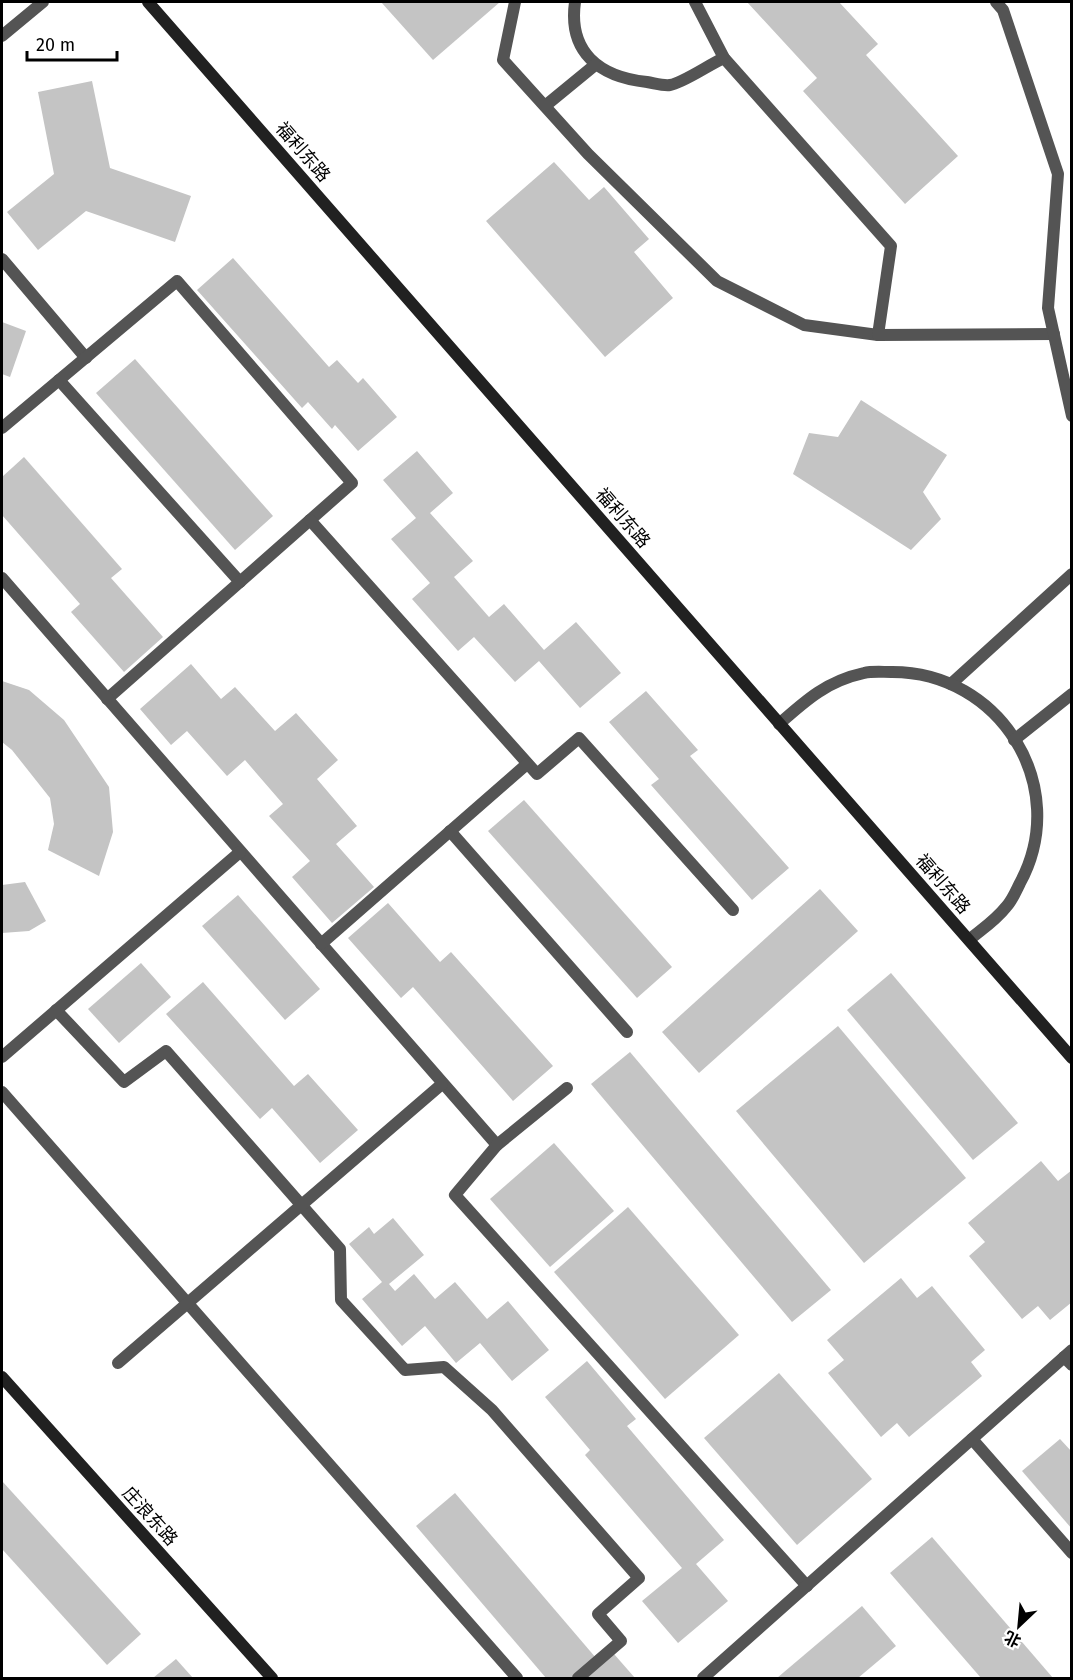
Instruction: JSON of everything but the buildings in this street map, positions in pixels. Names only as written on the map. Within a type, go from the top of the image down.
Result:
[{"type":"main road","name":"福利东路","points":[[148,2],[1071,1058]]},
{"type":"main road","name":"庄浪东路","points":[[2,1377],[272,1678]]},
{"type":"street","points":[[2,36],[43,2]]},
{"type":"street","points":[[515,2],[503,60],[588,154],[717,281],[804,325],[878,335],[1054,334]]},
{"type":"street","points":[[575,2],[572,23],[577,42],[595,65],[627,80],[671,85],[724,58]]},
{"type":"street","points":[[695,2],[724,58],[891,246],[878,335]]},
{"type":"street","points":[[996,2],[1003,10],[1058,174],[1048,308],[1071,416]]},
{"type":"street","points":[[545,106],[595,65]]},
{"type":"street","points":[[2,259],[86,357]]},
{"type":"street","points":[[2,428],[177,281],[352,483],[107,699]]},
{"type":"street","points":[[59,380],[240,582]]},
{"type":"street","points":[[310,520],[537,774],[579,738],[733,910]]},
{"type":"street","points":[[951,684],[1071,574]]},
{"type":"street","points":[[2,578],[497,1145]]},
{"type":"street","points":[[779,724],[817,690],[865,673],[915,672],[963,688],[1003,720],[1029,763],[1039,813],[1031,863],[1007,907],[969,940]]},
{"type":"street","points":[[1014,740],[1071,694]]},
{"type":"street","points":[[321,944],[527,764]]},
{"type":"street","points":[[450,831],[627,1032]]},
{"type":"street","points":[[4,1050],[56,1010],[240,852]]},
{"type":"street","points":[[56,1010],[124,1082],[166,1051],[340,1249],[341,1300],[405,1370],[444,1367],[492,1410],[639,1578],[598,1614],[621,1641],[578,1678]]},
{"type":"street","points":[[118,1363],[442,1084]]},
{"type":"street","points":[[567,1088],[497,1145],[455,1196],[807,1586]]},
{"type":"street","points":[[2,1092],[517,1678]]},
{"type":"street","points":[[704,1678],[972,1439],[1069,1357]]},
{"type":"street","points":[[972,1439],[1071,1554]]}]
